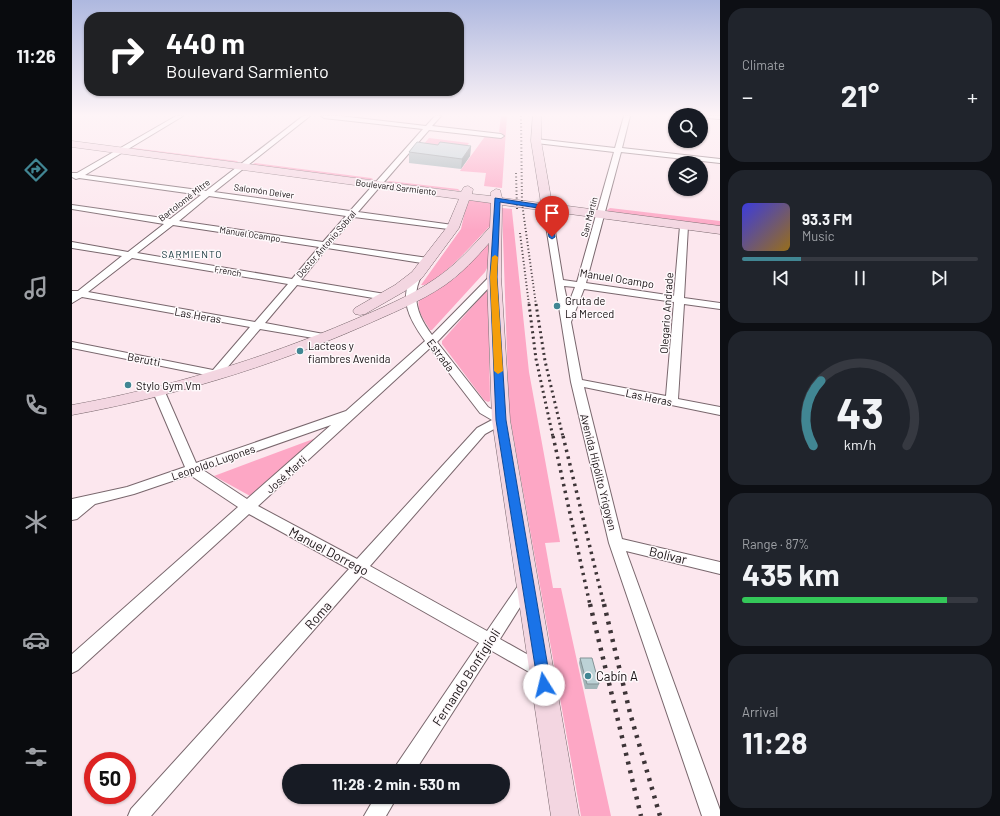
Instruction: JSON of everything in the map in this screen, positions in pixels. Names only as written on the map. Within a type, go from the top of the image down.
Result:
[{"type":"main road","name":"Boulevard Sarmiento","points":[[172,154],[602,209],[720,220]]},
{"type":"main road","name":"Avenida Hipólito Yrigoyen","points":[[538,154],[546,202]]},
{"type":"main road","points":[[320,336],[385,297],[417,275],[453,228],[466,192]]},
{"type":"main road","points":[[497,196],[494,277],[501,420],[565,816]]},
{"type":"main road","name":"Boulevard Sarmiento","points":[[602,209],[684,226],[720,230]]},
{"type":"main road","points":[[72,410],[159,392],[259,361],[410,299],[447,277],[496,228]]},
{"type":"street","points":[[74,176],[115,154]]},
{"type":"street","name":"Bartolomé Mitre","points":[[72,300],[76,293],[130,255],[259,154]]},
{"type":"street","name":"Doctor Antonio Sobral","points":[[216,374],[404,154]]},
{"type":"street","name":"San Martín","points":[[566,323],[581,285],[616,154]]},
{"type":"street","points":[[661,154],[720,161]]},
{"type":"street","name":"Salomón Deiver","points":[[74,176],[453,228]]},
{"type":"street","name":"Avenida Hipólito Yrigoyen","points":[[546,202],[577,382],[616,543],[712,816]]},
{"type":"street","name":"Manuel Ocampo","points":[[72,207],[173,221],[428,261]]},
{"type":"street","name":"Olegario Andrade","points":[[672,401],[684,226]]},
{"type":"street","name":"French","points":[[72,245],[293,283],[385,297]]},
{"type":"street","name":"Estrada","points":[[417,275],[412,284],[410,299],[415,317],[431,342],[484,410],[501,420]]},
{"type":"street","name":"José Marti","points":[[72,665],[431,342],[494,277]]},
{"type":"street","name":"Manuel Ocampo","points":[[559,282],[720,306]]},
{"type":"street","name":"Las Heras","points":[[76,293],[320,336]]},
{"type":"street","name":"Berutti","points":[[72,345],[216,374]]},
{"type":"street","name":"Las Heras","points":[[577,382],[720,411]]},
{"type":"street","points":[[159,392],[193,470]]},
{"type":"street","name":"Leopoldo Lugones","points":[[72,504],[129,491],[352,414]]},
{"type":"street","name":"Roma","points":[[138,816],[481,431],[501,420]]},
{"type":"street","name":"Manuel Dorrego","points":[[193,470],[248,507],[360,568],[542,671]]},
{"type":"street","points":[[72,515],[92,500]]},
{"type":"street","name":"Bolívar","points":[[616,543],[720,568]]},
{"type":"street","name":"Fernando Bonfiglioli","points":[[409,764],[490,642],[527,583]]},
{"type":"street","points":[[374,816],[382,804]]},
{"type":"shaded area","points":[[168,154],[182,154],[238,162],[236,163]]},
{"type":"shaded area","points":[[472,154],[504,154],[502,188],[484,186],[486,173],[460,171]]},
{"type":"shaded area","points":[[255,163],[371,178],[373,179],[251,165]]},
{"type":"shaded area","points":[[387,182],[458,189],[460,191]]},
{"type":"shaded area","points":[[470,200],[492,202],[492,222],[490,226],[446,271],[436,279],[427,284],[421,285],[461,229],[467,202]]},
{"type":"shaded area","points":[[502,208],[512,209],[529,372],[560,542],[545,543],[553,588],[561,588],[611,816],[581,816],[509,412]]},
{"type":"shaded area","points":[[610,208],[720,221],[720,229],[608,212],[607,210]]},
{"type":"shaded area","points":[[487,245],[490,245],[488,266],[485,272],[432,330],[430,330],[420,312],[418,304],[419,300],[455,278]]},
{"type":"shaded area","points":[[488,290],[490,401],[488,402],[484,400],[442,344],[442,341]]},
{"type":"shaded area","points":[[316,438],[252,497],[214,476]]},
{"type":"building","points":[[425,154],[465,154],[462,159]]},
{"type":"building","points":[[580,658],[592,658],[599,684],[587,684]]},
{"type":"railway","points":[[521,154],[522,203],[536,305]]},
{"type":"railway","points":[[516,173],[517,209]]},
{"type":"railway","points":[[520,233],[529,305]]},
{"type":"railway","points":[[529,304],[536,359],[553,437]]},
{"type":"railway","points":[[536,304],[545,361],[563,437]]},
{"type":"railway","points":[[553,436],[590,605]]},
{"type":"railway","points":[[563,436],[604,605]]},
{"type":"railway","points":[[590,604],[641,816]]},
{"type":"railway","points":[[604,604],[630,713],[660,816]]},
{"type":"slow traffic","points":[[495,257],[494,277],[498,371]]},
{"type":"place","name":"Gruta de La Merced","points":[[557,306]]},
{"type":"place","name":"Lacteos y fiambres Avenida","points":[[300,351]]},
{"type":"place","name":"Stylo Gym Vm","points":[[128,385]]},
{"type":"place","name":"Cabín A","points":[[588,676]]},
{"type":"district","name":"SARMIENTO","points":[[192,254]]},
{"type":"route","points":[[544,685],[501,420],[494,277],[498,200],[547,207],[552,237]]}]
